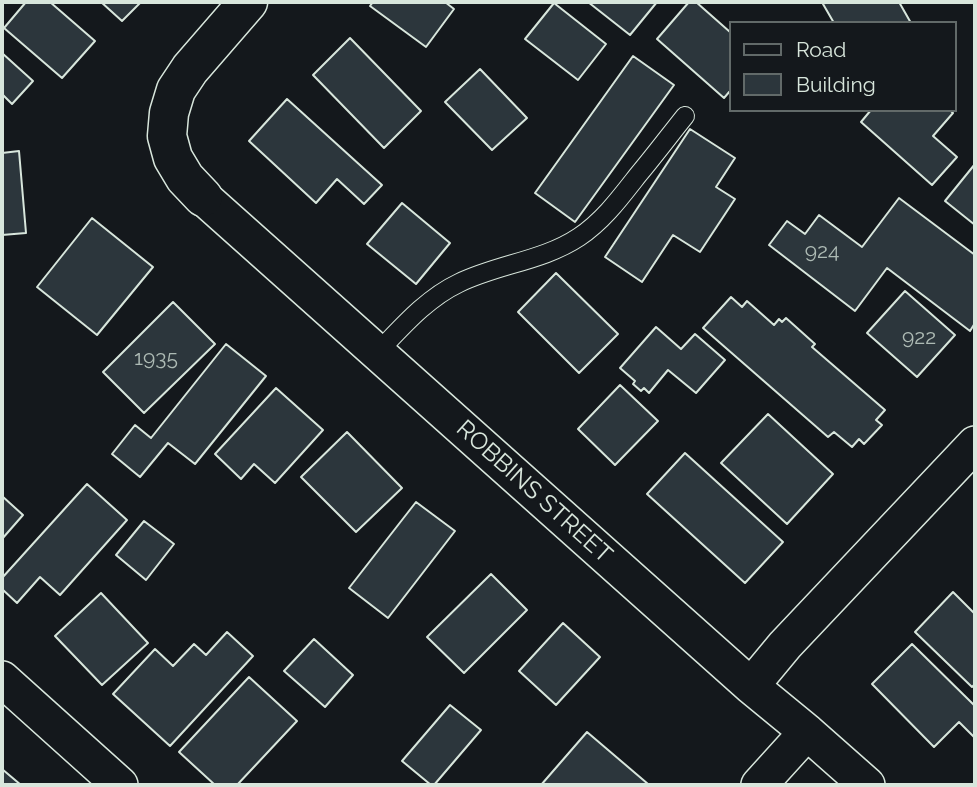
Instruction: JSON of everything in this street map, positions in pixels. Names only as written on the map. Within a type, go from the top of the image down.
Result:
[{"type":"street","points":[[202,197],[185,178],[173,158],[167,136],[169,113],[176,90],[190,69],[248,2]]},
{"type":"street","name":"ROBBINS STREET","points":[[202,197],[751,686],[867,785]]},
{"type":"street","points":[[751,686],[785,645],[975,444]]},
{"type":"street","points":[[2,679],[120,785]]},
{"type":"street","points":[[759,785],[807,732]]},
{"type":"lane","points":[[378,352],[429,302],[459,283],[558,248],[595,225],[610,211],[685,116]]},
{"type":"building","points":[[26,2],[50,2],[95,41],[62,78],[4,28]]},
{"type":"building","points":[[101,2],[141,2],[122,21]]},
{"type":"building","points":[[373,2],[445,2],[454,9],[426,47],[370,6]]},
{"type":"building","points":[[588,2],[657,2],[630,35]]},
{"type":"building","points":[[689,2],[696,2],[729,31],[729,92],[724,98],[657,39]]},
{"type":"building","points":[[899,2],[910,21],[833,21],[823,4]]},
{"type":"building","points":[[554,3],[606,44],[578,80],[525,39]]},
{"type":"building","points":[[350,38],[421,111],[384,148],[313,75]]},
{"type":"building","points":[[2,53],[33,81],[12,104],[2,94]]},
{"type":"building","points":[[633,56],[674,85],[575,222],[535,193]]},
{"type":"building","points":[[480,69],[527,118],[492,150],[445,102]]},
{"type":"building","points":[[287,99],[382,185],[364,204],[337,179],[316,203],[249,141]]},
{"type":"building","points":[[869,112],[952,112],[933,136],[957,157],[932,185],[861,122]]},
{"type":"building","points":[[690,129],[735,158],[716,187],[735,199],[700,252],[673,235],[642,282],[605,257]]},
{"type":"building","points":[[19,151],[26,233],[2,235],[2,153]]},
{"type":"building","points":[[975,164],[975,225],[945,201]]},
{"type":"building","points":[[899,198],[975,255],[975,323],[970,331],[887,268],[855,311],[769,245],[787,221],[805,234],[819,215],[862,247]]},
{"type":"building","points":[[402,203],[450,243],[416,284],[367,244]]},
{"type":"building","points":[[92,218],[153,267],[97,335],[37,287]]},
{"type":"building","points":[[556,273],[618,334],[579,373],[518,312]]},
{"type":"building","points":[[905,291],[955,335],[917,377],[867,333]]},
{"type":"building","points":[[731,297],[742,307],[747,301],[774,325],[779,319],[782,322],[786,318],[815,344],[812,347],[885,410],[876,420],[882,425],[864,444],[859,439],[852,447],[834,432],[828,437],[703,328]]},
{"type":"building","points":[[173,302],[215,344],[144,413],[103,372]]},
{"type":"building","points":[[656,327],[681,349],[695,334],[725,360],[696,393],[668,370],[649,393],[644,388],[641,391],[633,384],[635,381],[620,368]]},
{"type":"building","points":[[226,344],[266,376],[195,464],[168,443],[140,477],[112,454],[135,425],[151,438]]},
{"type":"building","points":[[620,385],[658,421],[615,465],[578,429]]},
{"type":"building","points":[[276,388],[323,430],[275,483],[254,464],[241,479],[215,454]]},
{"type":"building","points":[[768,414],[833,474],[787,524],[721,463]]},
{"type":"building","points":[[347,432],[402,488],[356,532],[301,477]]},
{"type":"building","points":[[685,453],[783,542],[745,583],[647,494]]},
{"type":"building","points":[[87,484],[127,520],[60,595],[40,577],[17,603],[2,589],[2,578]]},
{"type":"building","points":[[2,496],[23,515],[2,539]]},
{"type":"building","points":[[416,502],[455,531],[388,618],[349,588]]},
{"type":"building","points":[[144,521],[174,544],[146,580],[116,555]]},
{"type":"building","points":[[491,574],[527,610],[464,673],[427,637]]},
{"type":"building","points":[[953,592],[975,614],[975,684],[972,687],[915,632]]},
{"type":"building","points":[[101,593],[148,643],[102,685],[55,636]]},
{"type":"building","points":[[563,623],[600,657],[556,705],[519,671]]},
{"type":"building","points":[[227,632],[253,656],[170,746],[113,694],[155,649],[173,666],[194,644],[206,655]]},
{"type":"building","points":[[314,639],[353,675],[325,707],[284,671]]},
{"type":"building","points":[[912,644],[975,706],[975,738],[959,722],[934,747],[872,684]]},
{"type":"building","points":[[249,677],[297,721],[237,785],[215,785],[179,752]]},
{"type":"building","points":[[450,705],[481,730],[434,785],[431,785],[402,761]]},
{"type":"building","points":[[587,732],[648,784],[541,785]]},
{"type":"building","points":[[2,769],[21,785],[2,785]]}]
